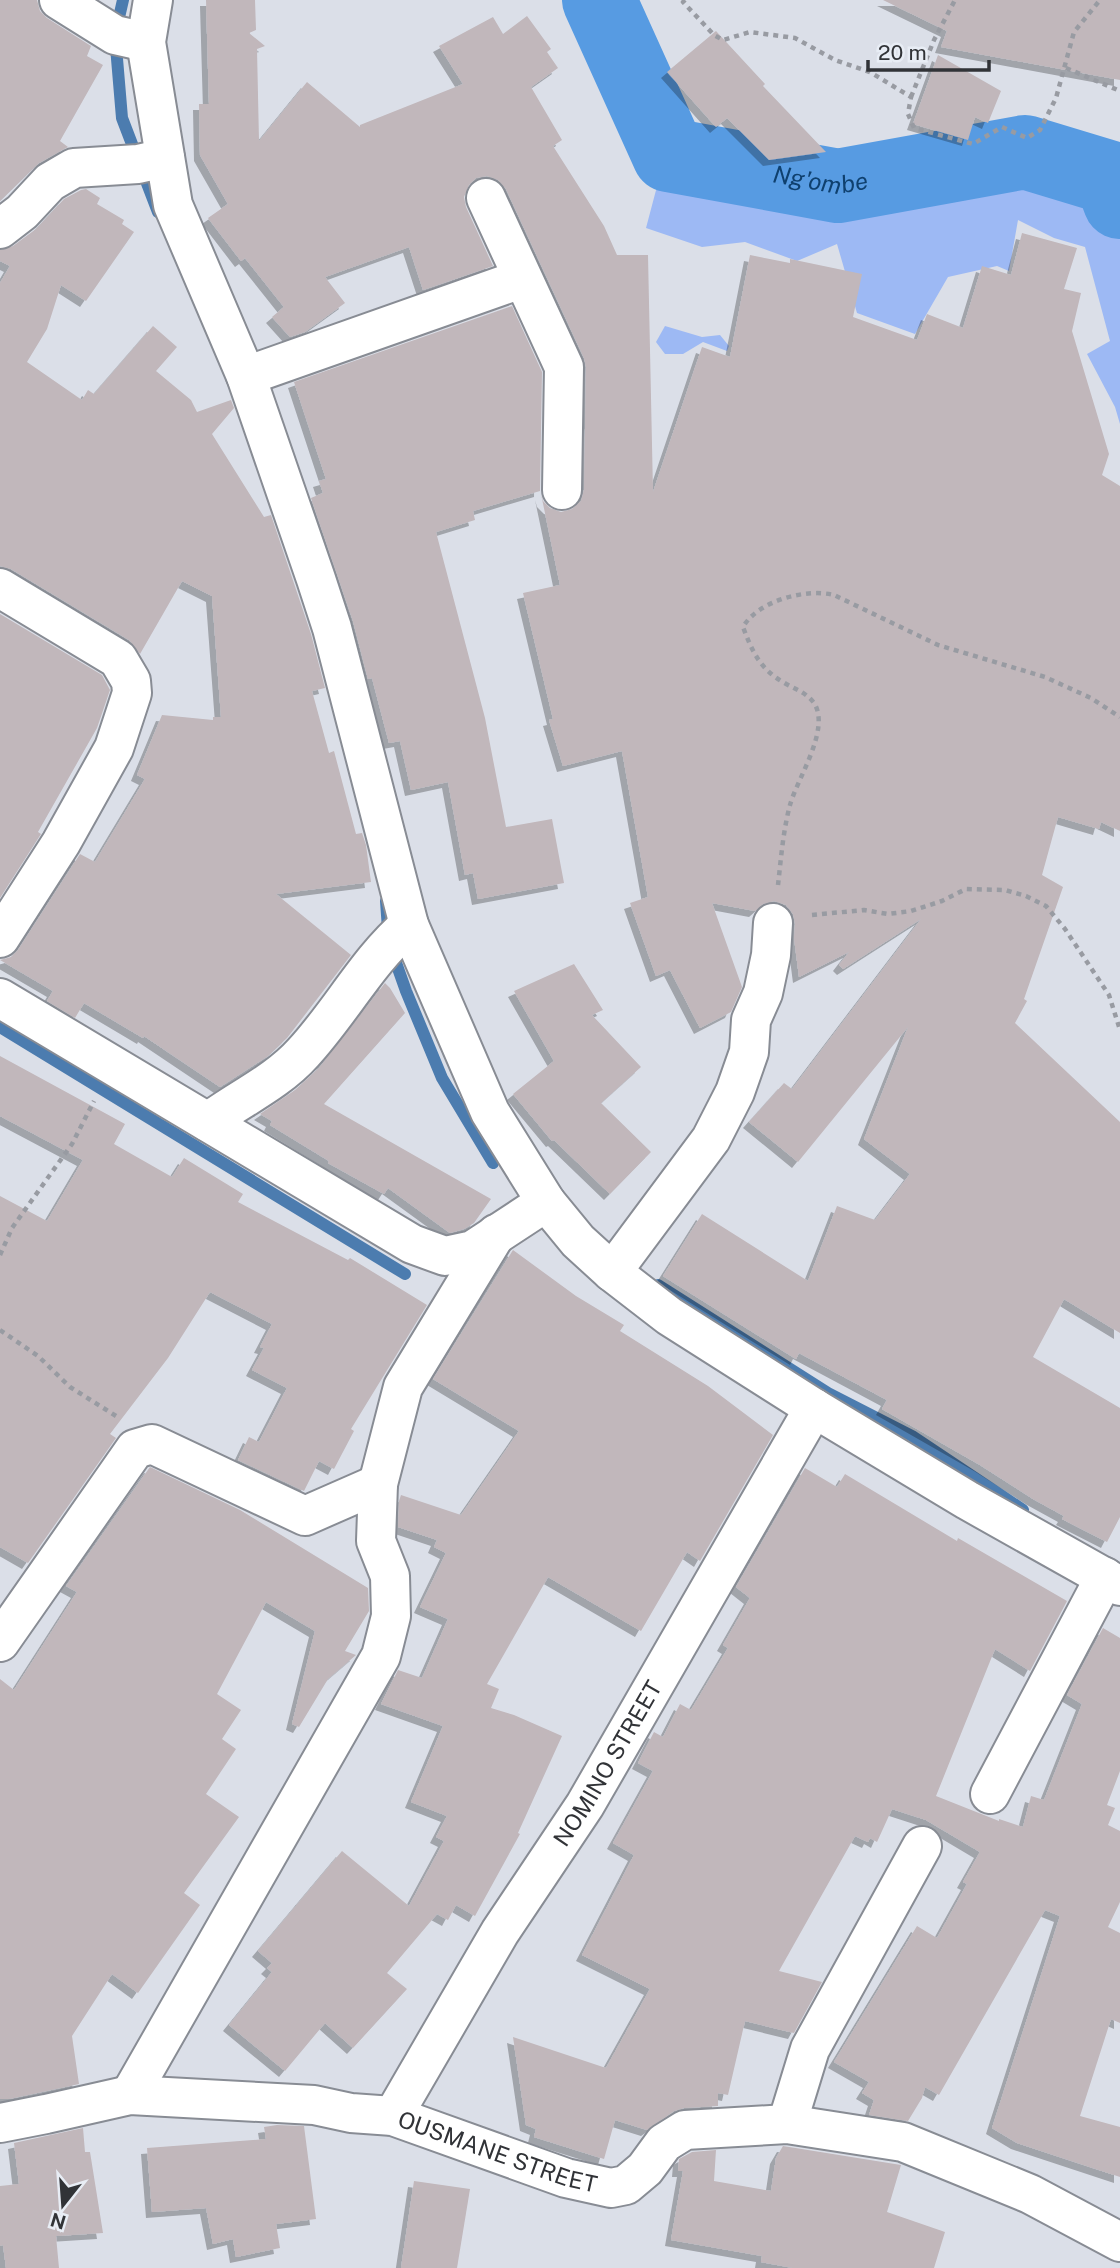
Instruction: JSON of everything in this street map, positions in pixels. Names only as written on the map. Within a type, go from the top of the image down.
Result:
[{"type":"street","points":[[59,0],[116,35],[146,42]]},
{"type":"street","points":[[153,0],[146,42],[173,205],[246,376],[332,628],[409,925],[490,1112],[546,1202],[579,1241],[612,1272],[668,1316],[967,1500],[1112,1582],[990,1794]]},
{"type":"street","points":[[0,229],[22,212],[50,182],[74,168],[138,164],[165,158]]},
{"type":"street","points":[[486,198],[521,279],[564,367],[562,490]]},
{"type":"street","points":[[246,376],[521,279]]},
{"type":"street","points":[[0,588],[118,659],[131,681],[132,694],[114,748],[61,843],[0,938]]},
{"type":"street","points":[[612,1272],[711,1139],[735,1092],[749,1052],[751,1020],[763,993],[771,955],[772,923]]},
{"type":"street","points":[[208,1122],[272,1080],[303,1054],[389,943],[409,925]]},
{"type":"street","points":[[0,998],[412,1244],[445,1256],[474,1250],[546,1202]]},
{"type":"street","points":[[130,2095],[381,1656],[391,1616],[390,1576],[376,1541],[378,1484],[403,1387],[496,1234]]},
{"type":"street","name":"NOMINO STREET","points":[[393,2116],[500,1932],[585,1805],[814,1408]]},
{"type":"street","points":[[0,1642],[135,1449],[152,1444],[305,1516],[378,1484]]},
{"type":"street","points":[[787,2124],[810,2049],[922,1846]]},
{"type":"street","name":"OUSMANE STREET","points":[[0,2123],[130,2095],[314,2105],[351,2113],[393,2116],[566,2178],[611,2188],[626,2185],[645,2169],[664,2144],[685,2130],[787,2124],[903,2142],[1030,2194],[1120,2242]]},
{"type":"path","points":[[685,0],[683,2],[700,21],[723,40],[750,32],[795,38],[835,60],[870,72],[911,97]]},
{"type":"path","points":[[956,0],[934,40],[911,97],[908,114],[914,128],[973,144],[1002,127],[1027,138],[1040,130],[1056,98],[1074,32],[1100,0]]},
{"type":"path","points":[[1066,68],[1120,91]]},
{"type":"path","points":[[1120,717],[1091,698],[1045,677],[938,645],[834,594],[822,592],[789,598],[749,617],[743,627],[752,651],[762,667],[782,682],[807,694],[816,706],[819,722],[813,746],[790,806],[772,923],[793,917],[827,913],[864,910],[888,914],[911,911],[942,901],[966,889],[1006,891],[1026,896],[1046,906],[1065,929],[1109,995],[1120,1030]]},
{"type":"path","points":[[0,1255],[12,1228],[72,1144],[110,1070],[117,1068]]},
{"type":"path","points":[[0,1330],[38,1356],[70,1387],[122,1419],[152,1444]]},
{"type":"shaded area","points":[[1010,140],[1110,166],[1120,182],[1120,424],[1115,407],[1087,354],[1110,341],[1085,247],[1054,238],[1018,220],[1009,271],[997,266],[948,277],[915,334],[857,313],[837,244],[797,261],[745,242],[702,247],[646,228],[669,141],[723,161],[782,164],[860,148],[935,155]]},
{"type":"shaded area","points":[[665,326],[702,337],[720,335],[729,346],[727,351],[703,342],[683,354],[665,354],[656,342]]},
{"type":"building","points":[[0,0],[37,0],[40,11],[47,18],[91,46],[87,56],[103,65],[60,141],[68,147],[39,163],[0,201]]},
{"type":"building","points":[[206,0],[255,0],[256,30],[249,33],[265,46],[257,49],[259,141],[307,82],[360,127],[463,84],[439,46],[493,17],[503,34],[527,16],[551,49],[547,52],[558,68],[531,87],[562,140],[553,146],[604,226],[617,255],[648,255],[653,492],[702,347],[730,357],[750,255],[790,263],[790,259],[862,274],[853,317],[917,340],[927,314],[963,328],[982,266],[1011,275],[1022,233],[1077,248],[1064,289],[1081,293],[1072,331],[1109,454],[1102,475],[1120,486],[1120,831],[1101,822],[1099,829],[1058,817],[1042,875],[1063,887],[1024,999],[1027,1001],[1015,1023],[1120,1122],[1120,1333],[1064,1299],[1033,1357],[1120,1408],[1120,1517],[1107,1542],[1062,1519],[1064,1516],[882,1409],[887,1400],[799,1353],[796,1359],[663,1276],[702,1214],[808,1281],[837,1206],[875,1220],[910,1174],[864,1139],[908,1027],[798,1162],[749,1122],[784,1083],[792,1089],[921,919],[843,969],[839,965],[849,952],[799,977],[795,924],[793,914],[786,905],[774,901],[763,904],[755,911],[712,903],[742,987],[731,1012],[700,1028],[670,970],[656,976],[630,903],[648,897],[622,751],[563,766],[549,720],[553,719],[523,593],[560,585],[541,494],[543,501],[550,508],[561,512],[572,509],[581,501],[584,490],[584,358],[506,189],[498,180],[487,176],[476,178],[469,185],[464,197],[493,266],[423,290],[409,247],[325,277],[345,303],[305,332],[290,337],[272,317],[284,307],[245,258],[241,261],[208,218],[228,204],[200,155],[199,104],[209,104]]},
{"type":"building","points":[[883,0],[1120,0],[1120,80],[941,47],[947,31]]},
{"type":"building","points":[[716,31],[765,84],[763,86],[826,152],[769,160],[727,118],[716,127],[667,72]]},
{"type":"building","points":[[938,55],[1001,91],[988,123],[975,117],[968,140],[913,124]]},
{"type":"building","points":[[86,189],[100,198],[97,204],[124,220],[122,224],[134,232],[86,301],[61,285],[47,329],[27,362],[82,400],[88,390],[94,394],[153,326],[177,347],[156,371],[191,400],[197,412],[231,400],[234,408],[212,434],[264,517],[271,515],[311,634],[325,688],[312,691],[329,753],[334,751],[356,834],[362,833],[366,845],[371,882],[276,894],[351,955],[287,1038],[268,1056],[220,1087],[144,1036],[143,1038],[84,1003],[75,1018],[47,1001],[53,991],[0,960],[11,957],[18,950],[80,854],[95,862],[145,779],[137,775],[162,715],[213,720],[213,717],[221,717],[212,596],[182,581],[140,654],[129,640],[11,569],[0,566],[0,283],[10,266],[0,261],[0,250],[13,246],[36,229],[64,199]]},
{"type":"building","points":[[512,306],[542,372],[540,491],[473,511],[475,520],[436,532],[485,718],[506,827],[552,819],[564,883],[478,899],[473,873],[465,875],[448,782],[411,790],[400,741],[389,743],[372,678],[368,679],[353,621],[311,498],[323,493],[319,481],[326,479],[294,382]]},
{"type":"building","points":[[0,614],[102,675],[110,690],[97,728],[38,832],[41,834],[0,898]]},
{"type":"building","points":[[574,964],[603,1010],[592,1015],[641,1067],[601,1103],[651,1152],[610,1194],[552,1141],[513,1094],[554,1061],[514,991]]},
{"type":"building","points":[[385,983],[405,1013],[324,1104],[491,1199],[474,1223],[464,1229],[450,1233],[388,1188],[384,1194],[328,1163],[329,1161],[270,1125],[272,1121],[260,1114],[295,1090],[319,1068]]},
{"type":"building","points":[[0,1056],[125,1124],[114,1144],[172,1177],[184,1158],[243,1194],[238,1202],[348,1260],[350,1258],[427,1305],[351,1429],[354,1431],[334,1469],[319,1461],[304,1491],[238,1460],[249,1437],[259,1442],[287,1388],[252,1370],[264,1348],[260,1347],[272,1324],[210,1292],[168,1358],[110,1434],[116,1438],[28,1563],[0,1547],[0,1196],[47,1221],[83,1160],[0,1116]]},
{"type":"building","points":[[513,1250],[576,1296],[624,1325],[620,1331],[708,1386],[773,1435],[700,1561],[687,1552],[641,1631],[548,1577],[487,1684],[499,1689],[491,1708],[562,1736],[518,1833],[520,1834],[475,1916],[456,1905],[448,1920],[437,1914],[387,1973],[407,1989],[353,2048],[325,2023],[285,2071],[229,2025],[272,1972],[267,1968],[272,1963],[258,1951],[342,1851],[409,1906],[444,1841],[436,1837],[447,1816],[411,1802],[443,1726],[381,1704],[398,1670],[422,1678],[448,1619],[420,1607],[446,1553],[434,1547],[437,1540],[398,1527],[399,1501],[401,1495],[461,1515],[519,1431],[433,1379]]},
{"type":"building","points":[[150,1467],[240,1510],[368,1588],[369,1611],[345,1651],[356,1655],[328,1679],[299,1727],[292,1724],[315,1631],[266,1602],[217,1694],[241,1710],[222,1739],[236,1749],[206,1794],[239,1817],[184,1893],[200,1905],[138,1993],[112,1974],[72,2036],[79,2084],[0,2099],[0,1679],[14,1690],[77,1592],[66,1586]]},
{"type":"building","points":[[805,1468],[837,1487],[845,1474],[957,1541],[958,1538],[1067,1601],[1030,1671],[995,1649],[936,1796],[999,1821],[1023,1827],[1031,1796],[1044,1800],[1082,1704],[1067,1695],[1103,1628],[1120,1638],[1120,1771],[1107,1805],[1115,1808],[1108,1825],[1120,1831],[1120,1902],[1108,1927],[1120,1933],[1120,2023],[1111,2019],[1080,2116],[1120,2127],[1120,2177],[1017,2143],[992,2128],[1060,1916],[1045,1910],[939,2095],[925,2087],[922,2098],[908,2121],[869,2115],[874,2100],[862,2093],[869,2082],[834,2062],[917,1926],[937,1938],[967,1884],[963,1882],[980,1852],[926,1820],[892,1809],[877,1842],[870,1838],[868,1842],[855,1836],[779,1971],[822,1982],[794,2033],[745,2021],[728,2095],[718,2093],[718,2106],[674,2111],[647,2130],[615,2120],[604,2159],[534,2137],[536,2129],[526,2125],[513,2037],[606,2068],[650,1989],[582,1955],[634,1855],[613,1843],[653,1771],[638,1763],[654,1732],[663,1737],[680,1704],[691,1710],[728,1648],[723,1645],[750,1598],[736,1587]]},
{"type":"building","points":[[304,2126],[316,2219],[276,2224],[280,2248],[236,2257],[233,2239],[213,2244],[206,2208],[152,2212],[147,2148],[266,2139],[264,2127]]},
{"type":"building","points":[[83,2128],[85,2152],[90,2152],[103,2233],[56,2236],[59,2268],[6,2268],[3,2245],[0,2246],[0,2186],[19,2184],[14,2143]]},
{"type":"building","points":[[783,2146],[901,2165],[887,2212],[945,2232],[934,2268],[793,2268],[761,2262],[762,2256],[671,2240],[683,2171],[678,2171],[679,2159],[692,2152],[716,2150],[714,2181],[771,2191],[776,2158]]},
{"type":"building","points":[[414,2181],[470,2189],[457,2268],[401,2268]]},
{"type":"waterway","points":[[123,0],[115,35],[122,118],[158,212]]},
{"type":"waterway","name":"Ng'ombe","points":[[599,0],[669,155],[838,186],[1025,152],[1111,178],[1120,202]]},
{"type":"waterway","points":[[386,901],[389,943],[406,991],[442,1078],[493,1163]]},
{"type":"waterway","points":[[0,1027],[405,1274]]},
{"type":"waterway","points":[[658,1285],[828,1393],[912,1436],[1023,1510]]}]
